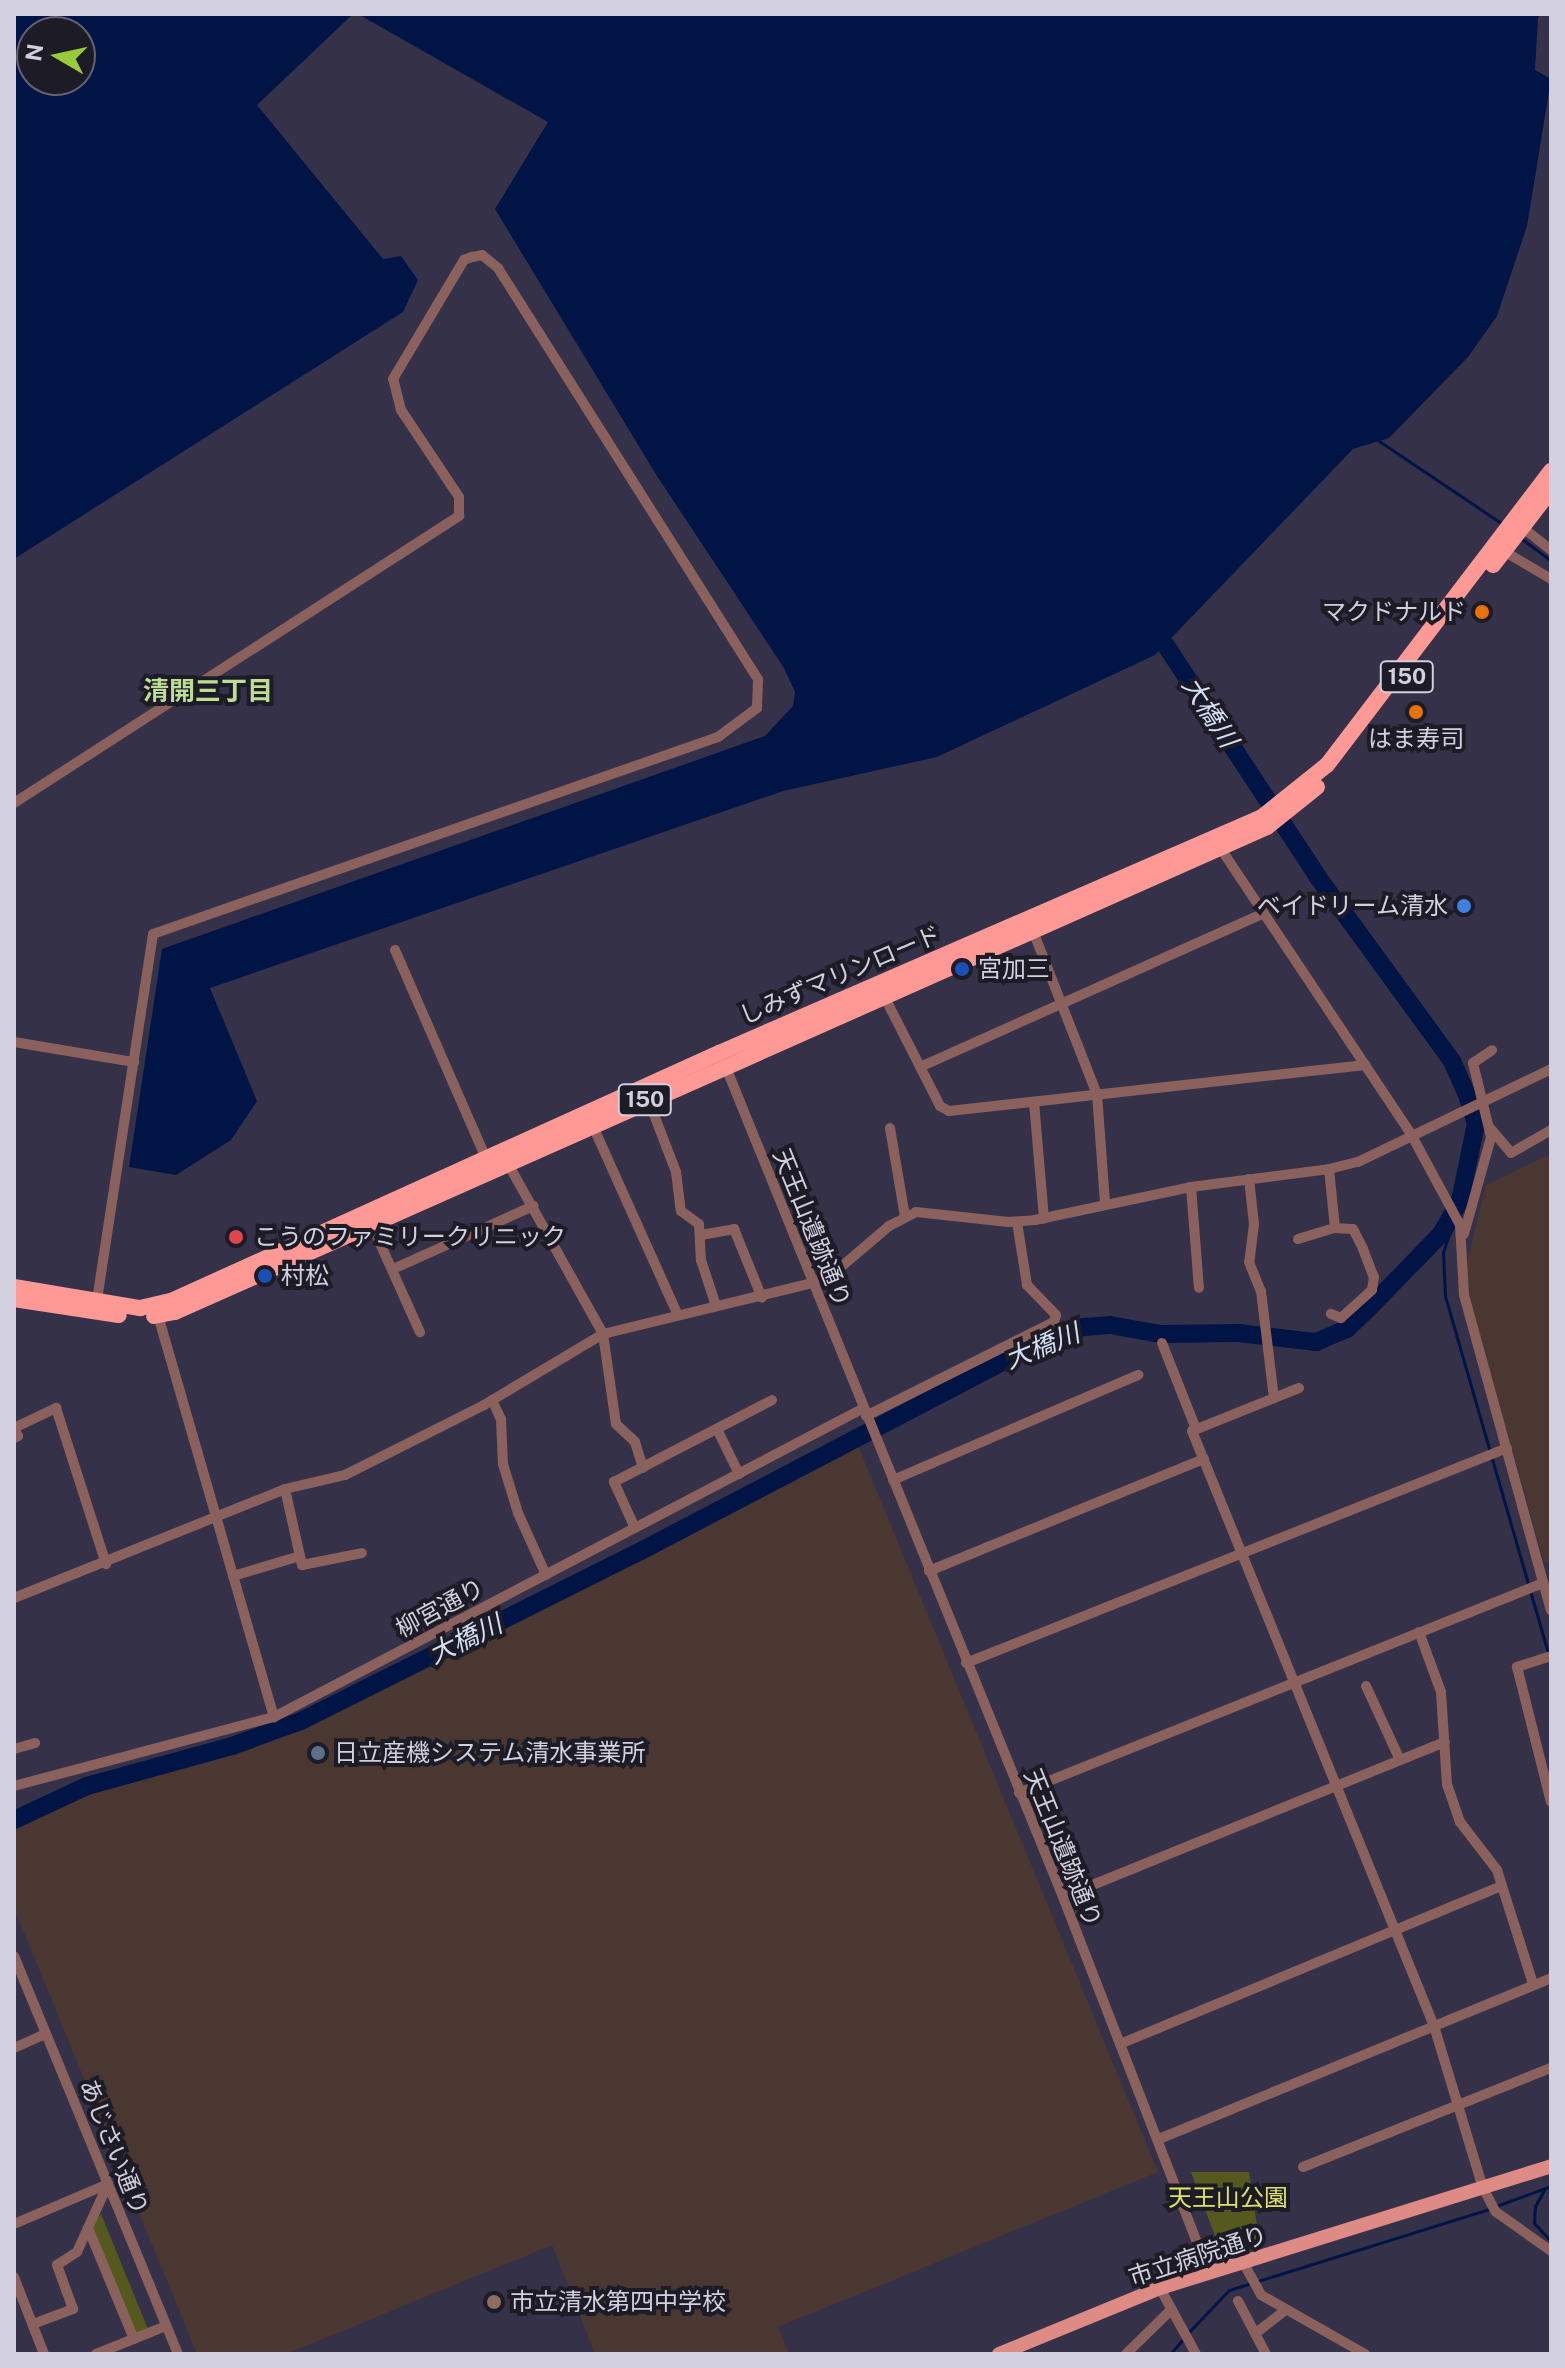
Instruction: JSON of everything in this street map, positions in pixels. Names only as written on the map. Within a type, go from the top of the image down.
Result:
[{"type":"highway","name":"しみずマリンロード","points":[[369,1218],[486,1158],[1031,926],[1264,822],[1292,802],[1327,765],[1509,534],[1551,471]]},
{"type":"highway","name":"しみずマリンロード","points":[[1509,534],[1551,490]]},
{"type":"highway","name":"しみずマリンロード","points":[[14,1299],[139,1318],[507,1162],[648,1099],[722,1059]]},
{"type":"highway","name":"しみずマリンロード","points":[[14,1287],[157,1311]]},
{"type":"main road","name":"市立病院通り","points":[[999,2354],[1160,2288],[1551,2166]]},
{"type":"street","points":[[14,803],[459,516],[459,497],[401,410],[393,379],[464,260],[482,255],[498,268],[754,671],[757,708],[718,737],[161,928],[149,945],[97,1300]]},
{"type":"street","points":[[1509,534],[1551,550]]},
{"type":"street","points":[[1509,534],[1551,579]]},
{"type":"street","points":[[1217,843],[1411,1134],[1460,1225],[1464,1295],[1507,1448],[1546,1570],[1543,1583],[1551,1610]]},
{"type":"street","points":[[920,1067],[1262,914]]},
{"type":"street","points":[[1031,926],[1097,1094],[1105,1203]]},
{"type":"street","points":[[395,950],[486,1158]]},
{"type":"street","points":[[882,990],[940,1106],[949,1111],[1365,1065]]},
{"type":"street","points":[[14,1042],[134,1062]]},
{"type":"street","points":[[1492,1050],[1473,1063],[1491,1129],[1511,1153],[1551,1130]]},
{"type":"street","name":"天王山遺跡通り","points":[[722,1059],[1063,1897],[1209,2273]]},
{"type":"street","points":[[14,1598],[106,1564],[215,1515],[285,1489],[345,1475],[492,1400],[603,1334],[677,1313],[762,1298],[812,1283],[905,1217],[940,1211],[1017,1222],[1044,1219],[1105,1203],[1191,1187],[1329,1169],[1358,1162],[1551,1069]]},
{"type":"street","points":[[648,1099],[676,1172],[681,1211],[699,1224],[701,1260],[716,1306]]},
{"type":"street","points":[[1034,1102],[1044,1219]]},
{"type":"street","points":[[592,1124],[677,1313]]},
{"type":"street","points":[[890,1128],[905,1217]]},
{"type":"street","points":[[1463,1236],[1491,1129]]},
{"type":"street","points":[[507,1162],[603,1334],[616,1424],[635,1442],[643,1468]]},
{"type":"street","points":[[1329,1169],[1335,1228]]},
{"type":"street","points":[[1249,1179],[1254,1235],[1249,1262],[1268,1327],[1274,1398]]},
{"type":"street","points":[[1191,1187],[1199,1288]]},
{"type":"street","points":[[393,1269],[533,1206]]},
{"type":"street","points":[[369,1218],[420,1332]]},
{"type":"street","name":"柳宮通り","points":[[14,1786],[274,1717],[739,1474],[1054,1322],[1056,1315],[1027,1285],[1017,1222]]},
{"type":"street","points":[[1298,1239],[1335,1228],[1353,1229],[1374,1283],[1341,1318],[1331,1314]]},
{"type":"street","points":[[701,1235],[734,1229],[762,1298]]},
{"type":"street","points":[[157,1311],[274,1717]]},
{"type":"street","points":[[1162,1343],[1196,1429]]},
{"type":"street","points":[[893,1480],[1138,1375]]},
{"type":"street","points":[[1299,1388],[1192,1431],[1434,2026],[1483,2188],[1496,2212],[1551,2251]]},
{"type":"street","points":[[492,1400],[501,1419],[503,1464],[518,1513],[546,1575]]},
{"type":"street","points":[[635,1528],[614,1482],[772,1400]]},
{"type":"street","points":[[14,1438],[18,1436],[14,1428],[56,1408],[106,1564]]},
{"type":"street","points":[[717,1429],[739,1474]]},
{"type":"street","points":[[966,1663],[1507,1448]]},
{"type":"street","points":[[929,1571],[1204,1459]]},
{"type":"street","points":[[285,1489],[302,1565],[362,1553]]},
{"type":"street","points":[[233,1576],[300,1556]]},
{"type":"street","points":[[1019,1793],[1543,1583]]},
{"type":"street","points":[[1419,1632],[1441,1692],[1447,1785],[1460,1822],[1497,1870],[1533,1984]]},
{"type":"street","points":[[1551,1656],[1517,1667],[1551,1802]]},
{"type":"street","points":[[1366,1686],[1400,1760]]},
{"type":"street","points":[[1063,1897],[1445,1742]]},
{"type":"street","points":[[14,1749],[35,1743]]},
{"type":"street","points":[[1120,2044],[1502,1886]]},
{"type":"street","name":"あじさい通り","points":[[14,1956],[178,2354]]},
{"type":"street","points":[[1159,2139],[1551,1978]]},
{"type":"street","points":[[14,2048],[46,2034]]},
{"type":"street","points":[[1303,2167],[1551,2068]]},
{"type":"street","points":[[14,2224],[108,2184]]},
{"type":"street","points":[[33,2324],[73,2309],[57,2265],[77,2252],[108,2184]]},
{"type":"street","points":[[88,2228],[134,2339]]},
{"type":"street","points":[[1244,2264],[1261,2295],[1284,2311],[1365,2354]]},
{"type":"street","points":[[14,2277],[44,2354]]},
{"type":"street","points":[[1160,2288],[1196,2354]]},
{"type":"street","points":[[1238,2301],[1266,2354]]},
{"type":"street","points":[[1126,2354],[1171,2310]]},
{"type":"street","points":[[1256,2333],[1284,2311]]},
{"type":"street","points":[[96,2354],[166,2326]]},
{"type":"shaded area","points":[[14,14],[353,14],[257,105],[383,259],[401,256],[418,280],[403,312],[14,559]]},
{"type":"shaded area","points":[[358,14],[1543,14],[1538,17],[1535,70],[1551,79],[1527,226],[1497,316],[1468,357],[1389,438],[1353,449],[1155,655],[937,757],[783,791],[210,988],[257,1101],[231,1140],[176,1175],[129,1167],[162,949],[765,736],[793,706],[795,692],[784,668],[657,476],[495,209],[548,122]]},
{"type":"shaded area","points":[[1551,1154],[1551,1561],[1544,1562],[1470,1301],[1467,1263],[1486,1185]]},
{"type":"shaded area","points":[[856,1441],[1158,2172],[778,2327],[789,2354],[595,2354],[552,2245],[286,2354],[197,2354],[14,1908],[14,1819],[36,1805],[295,1730]]},
{"type":"green space","name":"天王山公園","points":[[1191,2172],[1249,2172],[1259,2239],[1220,2249]]},
{"type":"green space","points":[[101,2214],[148,2329],[136,2333],[92,2226]]},
{"type":"waterway","points":[[1379,441],[1504,525]]},
{"type":"waterway","points":[[1522,539],[1551,561]]},
{"type":"waterway","name":"大橋川","points":[[14,1820],[87,1786],[232,1746],[301,1721],[635,1554],[1034,1345],[1083,1327],[1110,1325],[1161,1334],[1238,1333],[1316,1342],[1347,1329],[1369,1308],[1441,1234],[1460,1201],[1476,1124],[1468,1097],[1452,1061],[1318,877],[1166,646]]},
{"type":"waterway","name":"大橋川","points":[[1456,1213],[1460,1201]]},
{"type":"waterway","points":[[1454,1220],[1443,1252],[1445,1296],[1548,1652]]},
{"type":"waterway","points":[[1496,2206],[1551,2186]]},
{"type":"waterway","points":[[1544,2190],[1535,2206],[1534,2223],[1551,2241]]},
{"type":"waterway","points":[[1188,2333],[1229,2290],[1489,2209]]},
{"type":"waterway","points":[[1170,2354],[1183,2339]]},
{"type":"place","name":"マクドナルド","points":[[1482,612]]},
{"type":"place","name":"はま寿司","points":[[1416,712]]},
{"type":"place","name":"ベイドリーム清水","points":[[1464,906]]},
{"type":"place","name":"宮加三","points":[[962,969]]},
{"type":"place","name":"こうのファミリークリニック","points":[[236,1237]]},
{"type":"place","name":"村松","points":[[265,1276]]},
{"type":"place","name":"日立産機システム清水事業所","points":[[318,1753]]},
{"type":"place","name":"市立清水第四中学校","points":[[494,2302]]},
{"type":"district","name":"清開三丁目","points":[[208,691]]}]
